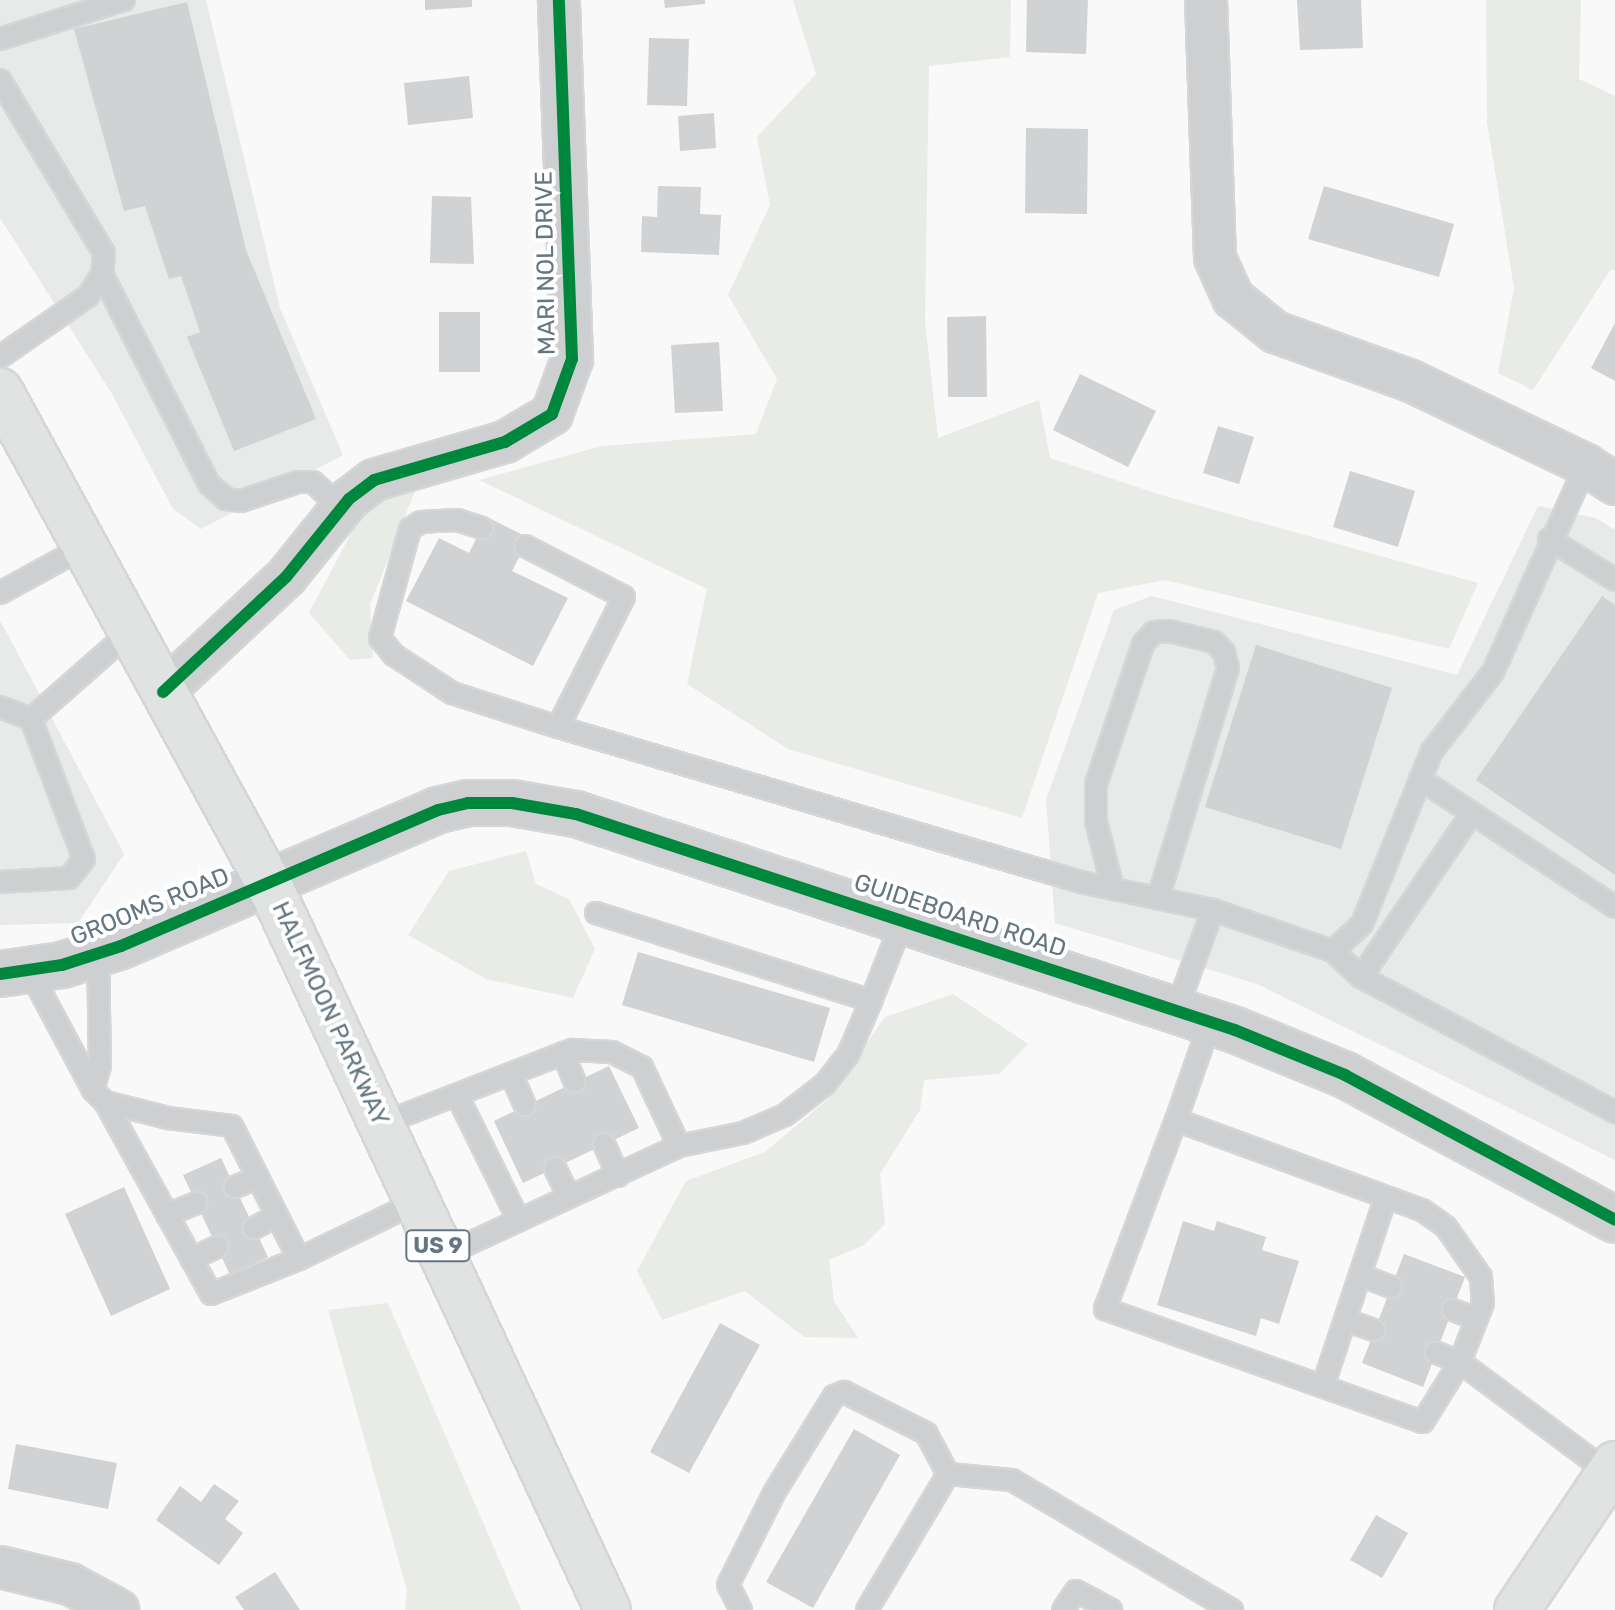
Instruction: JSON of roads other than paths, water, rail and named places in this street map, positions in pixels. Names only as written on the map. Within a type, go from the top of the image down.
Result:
[{"type":"main road","name":"HALFMOON PARKWAY","points":[[2,399],[86,546],[268,882],[608,1610]]},
{"type":"main road","points":[[1517,1610],[1612,1468]]},
{"type":"street","name":"MARI NOL DRIVE","points":[[163,692],[286,577],[341,508],[374,480],[532,430],[552,414],[561,397],[572,359],[559,0]]},
{"type":"street","points":[[1206,0],[1215,258],[1233,298],[1275,332],[1411,381],[1601,474]]},
{"type":"street","name":"GUIDEBOARD ROAD","points":[[268,882],[438,810],[512,803],[576,814],[1193,1017],[1345,1075],[1615,1220]]},
{"type":"street","name":"GROOMS ROAD","points":[[15,972],[98,953],[268,882]]},
{"type":"street","points":[[0,1567],[70,1584],[118,1610]]},
{"type":"lane","points":[[0,39],[80,6],[124,0]]},
{"type":"lane","points":[[0,80],[96,234],[104,253],[102,274],[88,296],[0,357]]},
{"type":"lane","points":[[102,274],[209,484],[226,499],[241,501],[298,482],[313,482],[341,508]]},
{"type":"lane","points":[[1333,951],[1362,924],[1432,751],[1493,672],[1549,539],[1601,474]]},
{"type":"lane","points":[[482,528],[457,520],[421,522],[410,529],[380,638],[394,655],[452,693],[558,727],[1113,889],[1213,910],[1333,951],[1361,977],[1615,1112]]},
{"type":"lane","points":[[1549,539],[1615,580]]},
{"type":"lane","points":[[0,593],[86,546]]},
{"type":"lane","points":[[525,546],[624,597],[558,727]]},
{"type":"lane","points":[[31,719],[131,631]]},
{"type":"lane","points":[[1113,889],[1096,821],[1096,784],[1143,644],[1154,632],[1169,631],[1214,642],[1224,652],[1228,668],[1158,899]]},
{"type":"lane","points":[[0,707],[31,719],[84,859],[69,878],[0,882]]},
{"type":"lane","points":[[1420,779],[1615,907]]},
{"type":"lane","points":[[1361,977],[1472,813]]},
{"type":"lane","points":[[1176,1120],[1422,1210],[1446,1227],[1481,1277],[1483,1303],[1460,1362],[1423,1422],[1105,1309],[1176,1120],[1213,910]]},
{"type":"lane","points":[[596,913],[871,1001]]},
{"type":"lane","points":[[442,1256],[679,1146],[743,1133],[785,1115],[825,1084],[848,1055],[903,920]]},
{"type":"lane","points":[[98,953],[99,1096]]},
{"type":"lane","points":[[15,972],[99,1096],[211,1294],[299,1259],[417,1202]]},
{"type":"lane","points":[[381,1124],[563,1053],[612,1052],[642,1067],[679,1146]]},
{"type":"lane","points":[[563,1053],[575,1082]]},
{"type":"lane","points":[[511,1074],[525,1105]]},
{"type":"lane","points":[[457,1095],[519,1221]]},
{"type":"lane","points":[[99,1096],[168,1118],[232,1126],[299,1259]]},
{"type":"lane","points":[[604,1144],[618,1176]]},
{"type":"lane","points":[[555,1168],[569,1197]]},
{"type":"lane","points":[[235,1187],[258,1177]]},
{"type":"lane","points":[[1323,1386],[1386,1197]]},
{"type":"lane","points":[[167,1215],[197,1203]]},
{"type":"lane","points":[[254,1228],[277,1216]]},
{"type":"lane","points":[[191,1259],[217,1247]]},
{"type":"lane","points":[[1360,1275],[1391,1287]]},
{"type":"lane","points":[[1453,1310],[1476,1319]]},
{"type":"lane","points":[[1345,1320],[1374,1330]]},
{"type":"lane","points":[[1436,1353],[1460,1362],[1612,1468]]},
{"type":"lane","points":[[741,1610],[728,1585],[774,1493],[834,1396],[844,1392],[926,1433],[948,1474]]},
{"type":"lane","points":[[867,1610],[948,1474]]},
{"type":"lane","points":[[948,1474],[1012,1480],[1232,1610]]},
{"type":"lane","points":[[1063,1610],[1076,1591],[1097,1607]]}]
